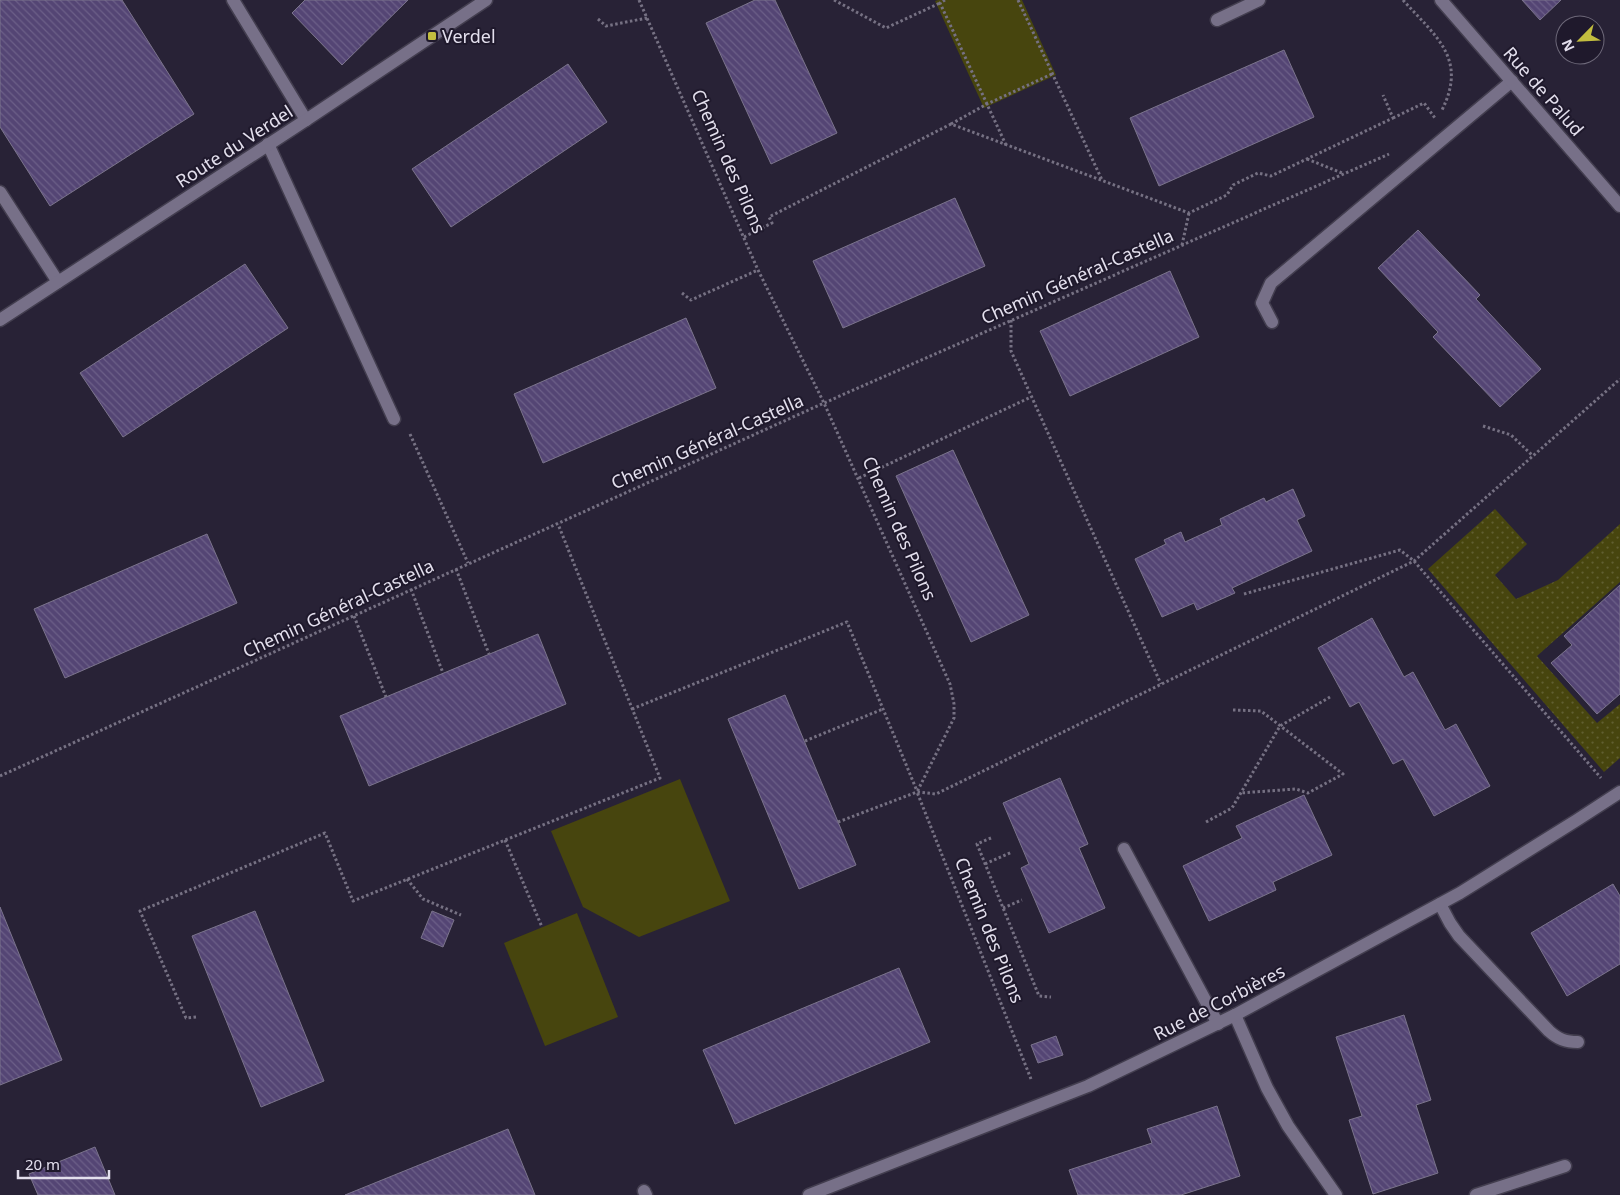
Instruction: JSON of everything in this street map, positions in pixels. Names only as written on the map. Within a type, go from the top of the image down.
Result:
[{"type":"street","points":[[233,0],[306,120]]},
{"type":"street","name":"Route du Verdel","points":[[0,320],[486,0]]},
{"type":"street","points":[[1217,20],[1259,0]]},
{"type":"street","name":"Rue de Palud","points":[[1442,0],[1620,206]]},
{"type":"street","points":[[1272,322],[1262,303],[1271,282],[1512,81]]},
{"type":"street","points":[[268,144],[394,419]]},
{"type":"street","points":[[0,192],[58,282]]},
{"type":"street","name":"Rue de Corbières","points":[[809,1195],[1088,1086],[1218,1024],[1440,904],[1569,826],[1620,792]]},
{"type":"street","points":[[1124,849],[1218,1024]]},
{"type":"street","points":[[1440,904],[1459,936],[1549,1031],[1558,1038],[1568,1042],[1578,1042]]},
{"type":"street","points":[[1235,1015],[1267,1088],[1288,1126],[1336,1195]]},
{"type":"street","points":[[1476,1195],[1565,1166]]},
{"type":"path","name":"Chemin des Pilons","points":[[639,0],[758,270],[859,478],[950,684],[954,704],[954,718],[917,792],[1031,1079]]},
{"type":"path","points":[[834,0],[886,28],[945,0]]},
{"type":"path","points":[[1018,0],[1102,180]]},
{"type":"path","points":[[950,124],[1189,212],[1227,194],[1233,185],[1258,173],[1272,176],[1424,103],[1435,118],[1442,109],[1450,91],[1452,74],[1450,59],[1437,38],[1403,0]]},
{"type":"path","points":[[940,2],[1006,145]]},
{"type":"path","points":[[598,19],[606,26],[647,18]]},
{"type":"path","points":[[744,237],[772,223],[769,217],[987,104],[1052,74]]},
{"type":"path","points":[[1383,95],[1393,118]]},
{"type":"path","name":"Chemin Général-Castella","points":[[0,776],[824,403],[1395,151]]},
{"type":"path","points":[[1307,159],[1343,174]]},
{"type":"path","points":[[1182,245],[1189,212]]},
{"type":"path","points":[[682,293],[690,300],[758,270]]},
{"type":"path","points":[[1011,320],[1010,352],[1161,684]]},
{"type":"path","points":[[838,822],[917,792],[936,794],[1414,561],[1620,379]]},
{"type":"path","points":[[859,478],[1031,397]]},
{"type":"path","points":[[1484,426],[1511,435],[1533,456]]},
{"type":"path","points":[[410,433],[468,563]]},
{"type":"path","points":[[196,1017],[186,1018],[140,911],[325,833],[353,901],[660,778],[558,524]]},
{"type":"path","points":[[1244,594],[1400,550],[1414,561],[1603,780]]},
{"type":"path","points":[[456,569],[489,654]]},
{"type":"path","points":[[411,589],[443,673]]},
{"type":"path","points":[[354,616],[386,697]]},
{"type":"path","points":[[632,709],[847,622],[917,792]]},
{"type":"path","points":[[1206,822],[1232,808],[1280,726],[1330,697]]},
{"type":"path","points":[[805,741],[884,709]]},
{"type":"path","points":[[1233,710],[1261,711],[1343,774],[1308,793],[1296,789],[1240,793]]},
{"type":"path","points":[[991,838],[977,844],[1039,996],[1051,997]]},
{"type":"path","points":[[505,840],[542,927]]},
{"type":"path","points":[[985,864],[1012,852]]},
{"type":"path","points":[[406,879],[423,900],[461,915]]},
{"type":"path","points":[[1003,908],[1022,900]]},
{"type":"shaded area","points":[[1022,0],[1056,75],[984,108],[935,1]]},
{"type":"shaded area","points":[[1495,509],[1527,544],[1495,575],[1516,599],[1558,580],[1620,524],[1620,582],[1537,656],[1597,723],[1620,704],[1620,758],[1604,772],[1428,569]]},
{"type":"shaded area","points":[[680,779],[730,901],[639,937],[583,907],[551,831]]},
{"type":"shaded area","points":[[577,913],[618,1017],[545,1046],[504,943]]},
{"type":"building","points":[[0,0],[122,0],[194,114],[50,206],[0,127]]},
{"type":"building","points":[[305,0],[408,0],[342,65],[292,13]]},
{"type":"building","points":[[755,0],[775,0],[837,133],[771,164],[706,23]]},
{"type":"building","points":[[1522,0],[1561,0],[1540,20]]},
{"type":"building","points":[[1284,50],[1314,117],[1159,186],[1130,118]]},
{"type":"building","points":[[568,64],[607,122],[451,227],[412,169]]},
{"type":"building","points":[[955,198],[985,266],[843,328],[813,261]]},
{"type":"building","points":[[1418,230],[1480,295],[1476,299],[1541,369],[1500,407],[1433,337],[1438,332],[1378,268]]},
{"type":"building","points":[[245,264],[288,328],[123,437],[80,373]]},
{"type":"building","points":[[1170,271],[1199,337],[1070,396],[1040,331]]},
{"type":"building","points":[[686,318],[716,388],[543,463],[514,394]]},
{"type":"building","points":[[953,450],[1029,615],[971,642],[896,476]]},
{"type":"building","points":[[1293,489],[1305,516],[1297,520],[1312,551],[1232,588],[1235,593],[1197,610],[1194,603],[1162,617],[1135,559],[1166,544],[1164,540],[1181,532],[1185,542],[1222,525],[1220,519],[1264,498],[1266,502]]},
{"type":"building","points":[[207,534],[237,603],[65,678],[34,609]]},
{"type":"building","points":[[1620,585],[1620,694],[1597,714],[1551,663],[1572,645],[1564,636]]},
{"type":"building","points":[[1372,618],[1404,677],[1413,672],[1445,730],[1456,724],[1490,786],[1434,816],[1403,759],[1393,764],[1359,702],[1350,707],[1318,648]]},
{"type":"building","points":[[538,634],[566,704],[369,786],[340,716]]},
{"type":"building","points":[[785,695],[856,865],[799,889],[728,719]]},
{"type":"building","points":[[1060,778],[1088,844],[1079,848],[1105,908],[1049,933],[1021,868],[1029,864],[1003,803]]},
{"type":"building","points":[[1304,795],[1332,855],[1273,882],[1276,890],[1209,921],[1183,866],[1242,838],[1236,826]]},
{"type":"building","points":[[1613,884],[1620,896],[1620,964],[1567,996],[1531,933]]},
{"type":"building","points":[[0,907],[62,1060],[0,1085]]},
{"type":"building","points":[[255,911],[324,1081],[261,1107],[192,936]]},
{"type":"building","points":[[432,911],[454,920],[443,947],[421,938]]},
{"type":"building","points":[[899,968],[930,1042],[735,1124],[703,1050]]},
{"type":"building","points":[[1404,1015],[1431,1100],[1416,1105],[1438,1173],[1373,1194],[1349,1120],[1362,1116],[1336,1037]]},
{"type":"building","points":[[1056,1036],[1063,1055],[1038,1063],[1031,1045]]},
{"type":"building","points":[[1217,1106],[1240,1176],[1181,1195],[1078,1195],[1069,1170],[1152,1143],[1147,1129]]},
{"type":"building","points":[[508,1129],[535,1195],[345,1195]]},
{"type":"building","points":[[95,1147],[115,1195],[38,1195],[29,1174]]},
{"type":"place","name":"Verdel","points":[[432,36]]}]
